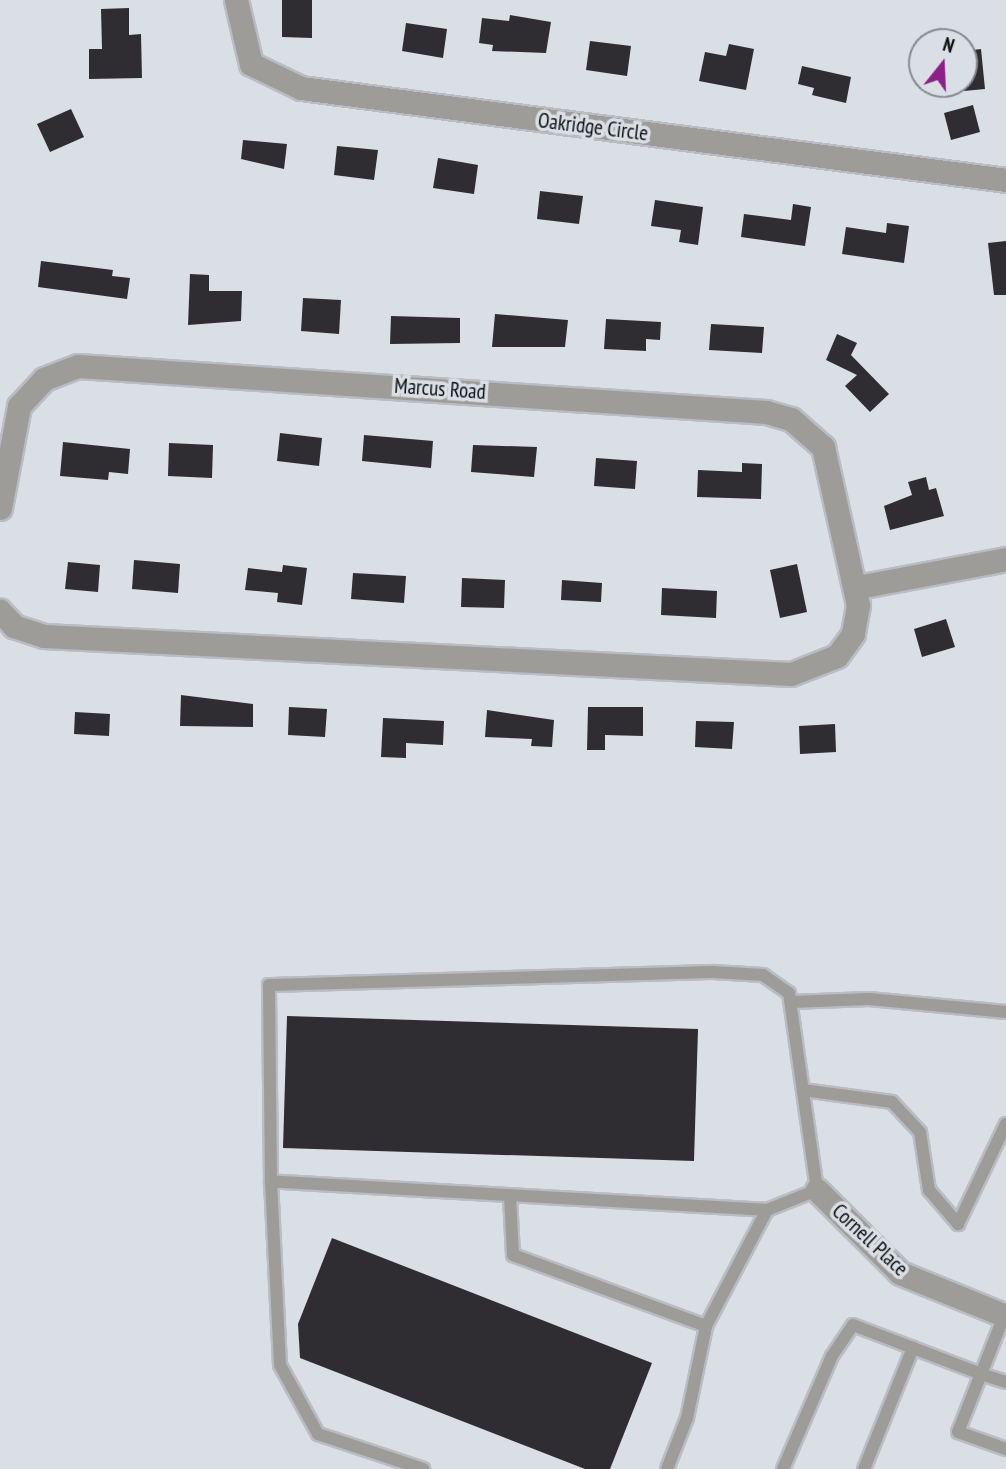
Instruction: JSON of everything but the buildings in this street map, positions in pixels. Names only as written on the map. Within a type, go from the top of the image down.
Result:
[{"type":"street","name":"Oakridge Circle","points":[[236,0],[251,64],[301,89],[1006,180]]},
{"type":"street","name":"Marcus Road","points":[[0,508],[19,406],[44,379],[78,366],[752,410],[791,419],[823,447],[858,587],[856,625],[844,649],[823,666],[791,674],[44,636],[14,626],[0,611]]},
{"type":"street","points":[[858,587],[1006,559]]},
{"type":"street","name":"Cornell Place","points":[[817,1190],[900,1273],[1005,1316]]},
{"type":"lane","points":[[271,1181],[767,1210],[817,1190],[789,993],[763,975],[713,972],[270,985],[271,1181],[280,1365],[318,1434],[423,1469]]},
{"type":"lane","points":[[790,1002],[869,999],[1006,1012]]},
{"type":"lane","points":[[803,1090],[892,1102],[920,1132],[929,1189],[958,1224],[1006,1124]]},
{"type":"lane","points":[[510,1196],[513,1255],[706,1326]]},
{"type":"lane","points":[[667,1469],[687,1419],[706,1326],[767,1210]]},
{"type":"lane","points":[[1005,1316],[958,1432],[1006,1449]]},
{"type":"lane","points":[[783,1469],[832,1356],[853,1325],[1006,1382]]},
{"type":"lane","points":[[864,1469],[913,1348]]}]
